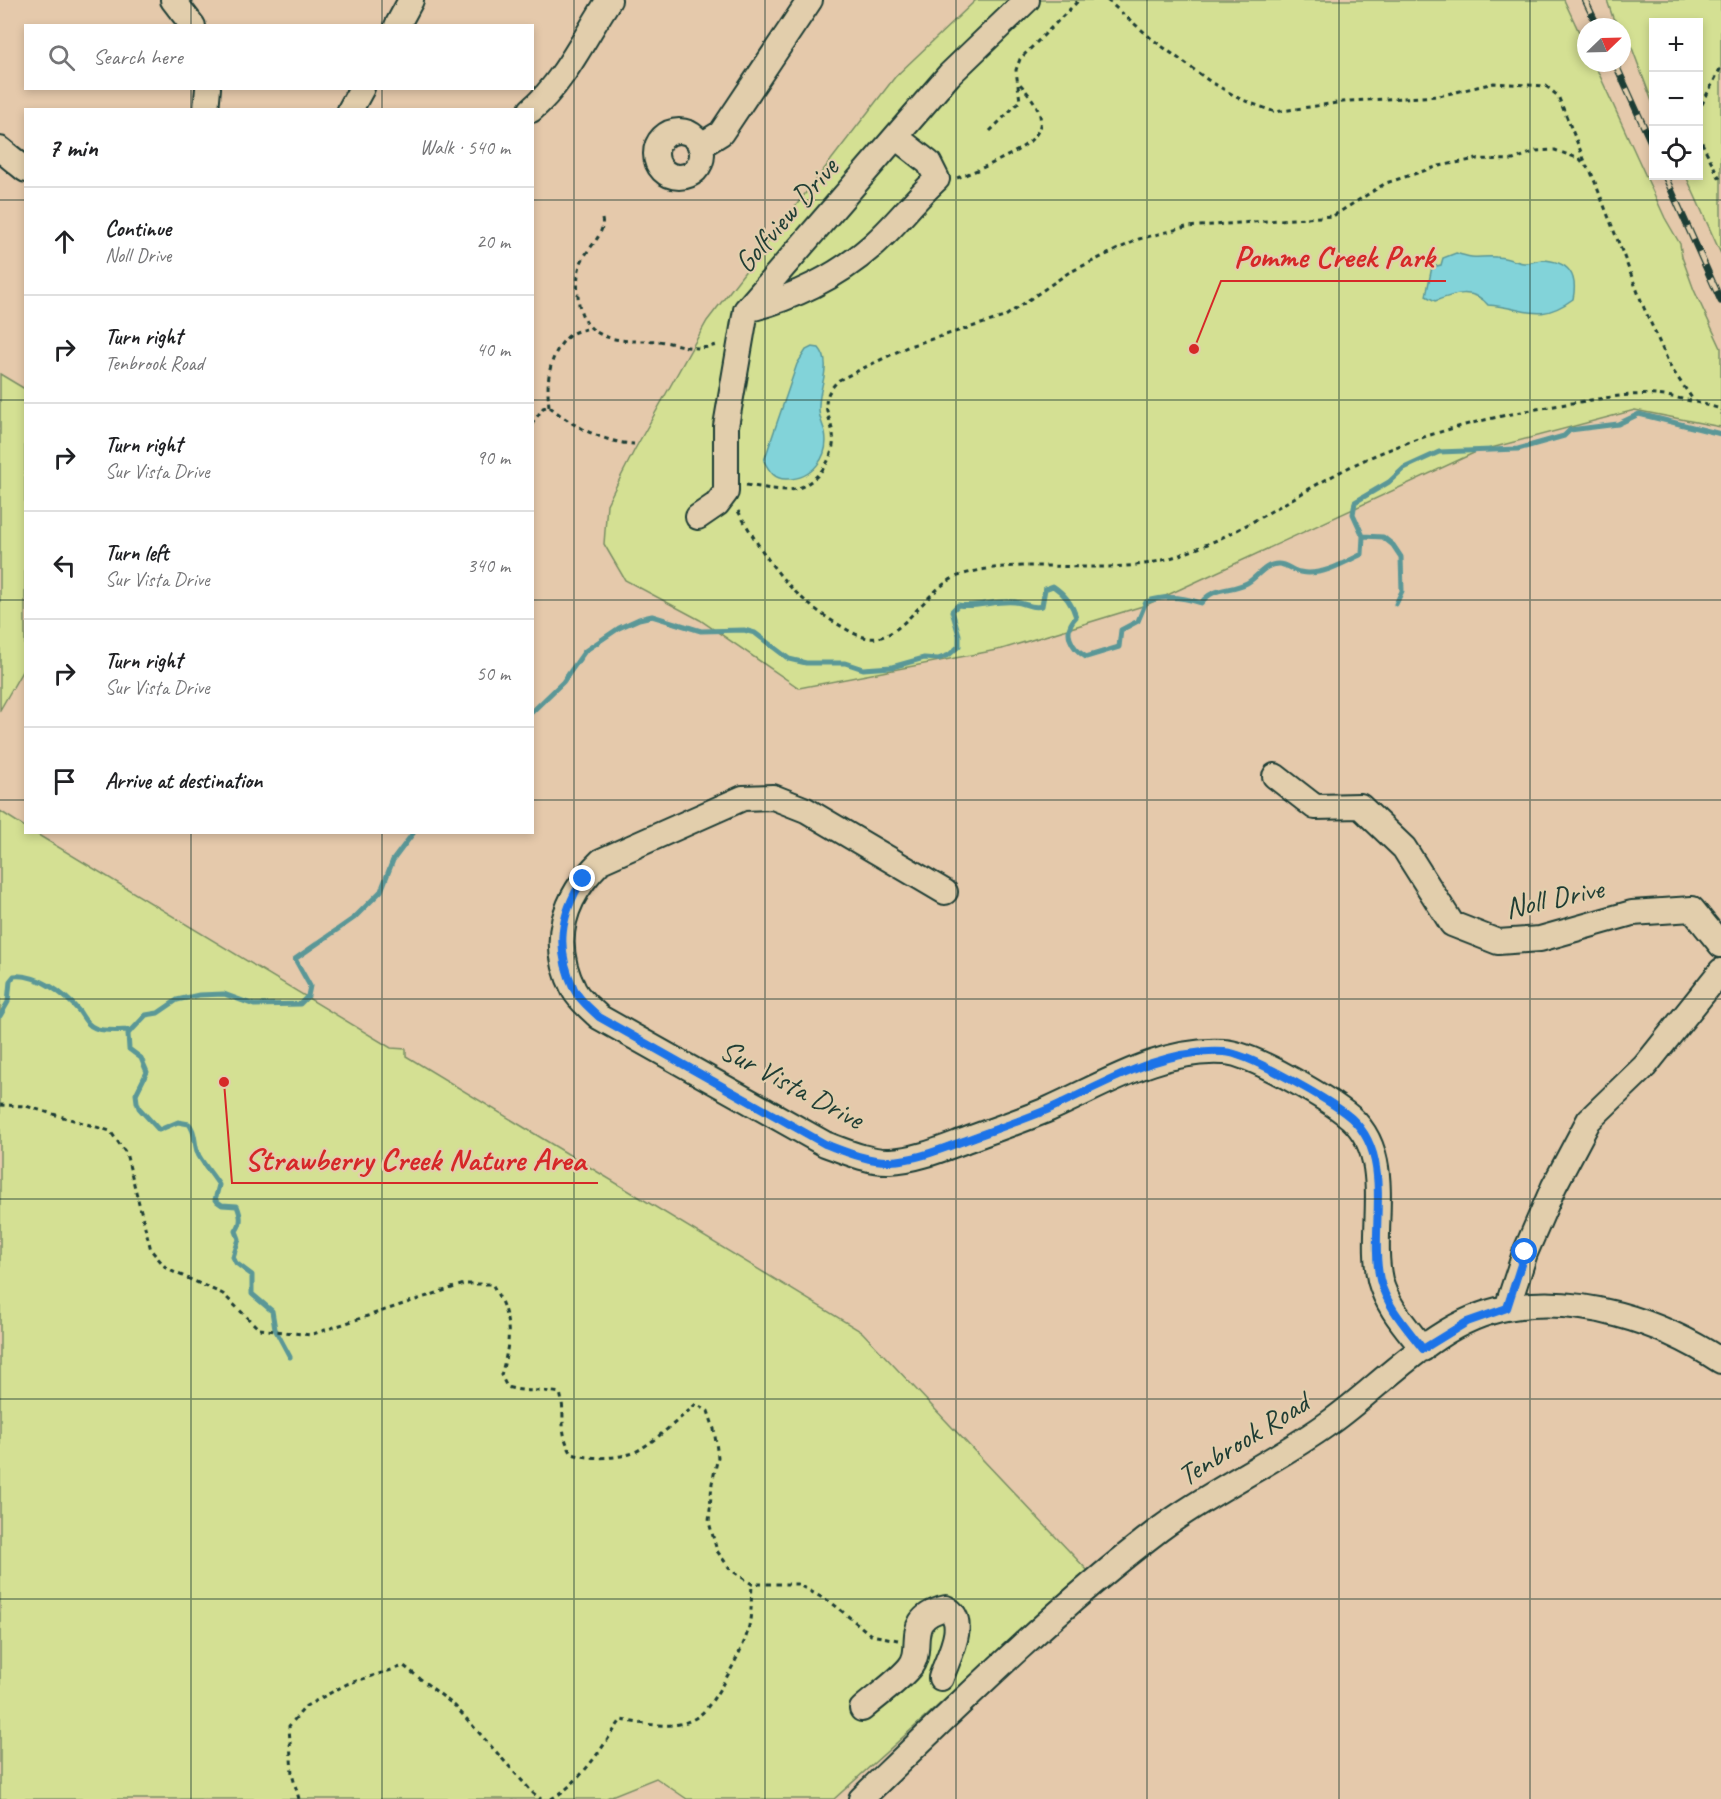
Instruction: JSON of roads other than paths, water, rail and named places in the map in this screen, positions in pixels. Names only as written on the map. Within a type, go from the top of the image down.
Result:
[{"type":"street","points":[[173,0],[191,24]]},
{"type":"street","points":[[398,24],[411,0]]},
{"type":"street","points":[[533,108],[561,76],[609,0]]},
{"type":"street","points":[[700,146],[708,144],[721,133],[810,0]]},
{"type":"street","name":"Golfview Drive","points":[[698,517],[717,504],[726,487],[726,426],[746,310],[950,75],[1027,0]]},
{"type":"street","points":[[206,108],[208,90]]},
{"type":"street","points":[[351,108],[361,90]]},
{"type":"street","points":[[746,310],[778,302],[836,273],[872,246],[936,179],[929,163],[896,138]]},
{"type":"street","points":[[0,149],[24,168]]},
{"type":"street","name":"Noll Drive","points":[[1275,776],[1315,807],[1360,806],[1404,848],[1452,924],[1498,942],[1540,939],[1632,913],[1692,909],[1721,945]]},
{"type":"street","name":"Sur Vista Drive","points":[[945,892],[806,810],[773,797],[743,798],[601,861],[583,879],[570,900],[562,926],[564,958],[574,991],[599,1017],[825,1144],[851,1154],[890,1161],[936,1152],[1048,1109],[1143,1066],[1185,1054],[1227,1052],[1273,1070],[1346,1114],[1363,1132],[1376,1164],[1378,1264],[1381,1282],[1398,1317],[1423,1349]]},
{"type":"street","points":[[1507,1308],[1525,1252],[1550,1196],[1589,1120],[1645,1066],[1721,971]]},
{"type":"street","name":"Tenbrook Road","points":[[861,1799],[961,1704],[1104,1575],[1162,1528],[1230,1482],[1317,1432],[1423,1349],[1467,1322],[1507,1308],[1571,1306],[1621,1316],[1668,1332],[1721,1361]]},
{"type":"street","points":[[862,1708],[913,1654],[919,1624],[925,1617],[946,1608],[952,1611],[957,1624],[956,1634],[941,1678]]},
{"type":"street","points":[[913,1654],[941,1678],[961,1704]]},
{"type":"water","points":[[1456,253],[1473,257],[1500,257],[1524,263],[1542,260],[1559,263],[1565,266],[1573,276],[1573,299],[1561,307],[1540,313],[1488,305],[1482,299],[1470,294],[1456,294],[1435,301],[1426,296],[1432,267],[1441,265],[1443,258]]},
{"type":"water","points":[[812,347],[819,348],[825,361],[819,410],[825,432],[825,450],[822,458],[811,471],[796,478],[783,479],[773,474],[764,461],[797,364],[806,350]]},
{"type":"waterway","points":[[534,710],[563,682],[585,651],[619,628],[652,616],[701,631],[744,630],[755,633],[789,659],[806,663],[845,663],[863,669],[892,667],[924,658],[938,659],[949,655],[959,646],[959,635],[952,611],[958,605],[972,606],[1008,602],[1035,607],[1042,606],[1045,589],[1053,586],[1072,607],[1076,617],[1070,628],[1070,639],[1076,649],[1086,657],[1119,647],[1121,630],[1138,621],[1146,602],[1160,598],[1174,598],[1201,603],[1211,594],[1247,583],[1265,568],[1273,565],[1281,564],[1300,572],[1316,573],[1362,554],[1363,536],[1353,514],[1355,502],[1389,482],[1404,468],[1439,452],[1518,449],[1564,436],[1570,430],[1618,424],[1639,414],[1721,434]]},
{"type":"waterway","points":[[1363,536],[1383,537],[1393,545],[1401,557],[1402,591],[1396,604]]},
{"type":"waterway","points":[[0,1016],[8,1002],[10,981],[14,976],[41,981],[58,991],[73,1004],[89,1025],[113,1031],[132,1030],[146,1015],[158,1013],[177,1000],[199,995],[224,994],[254,1005],[300,1004],[308,996],[310,986],[295,959],[354,918],[381,891],[393,860],[412,834]]},
{"type":"waterway","points":[[131,1030],[128,1034],[129,1049],[141,1058],[147,1072],[136,1094],[139,1108],[159,1130],[178,1122],[189,1124],[199,1156],[219,1185],[215,1200],[222,1205],[237,1206],[240,1222],[236,1231],[239,1239],[233,1257],[236,1263],[252,1275],[252,1294],[272,1311],[275,1329],[290,1357]]},
{"type":"railway","points":[[1585,0],[1594,18]]},
{"type":"railway","points":[[1619,72],[1649,138]]},
{"type":"railway","points":[[1667,180],[1721,301]]},
{"type":"place","name":"Pomme Creek Park","points":[[1194,349]]},
{"type":"place","name":"Strawberry Creek Nature Area","points":[[224,1082]]}]
